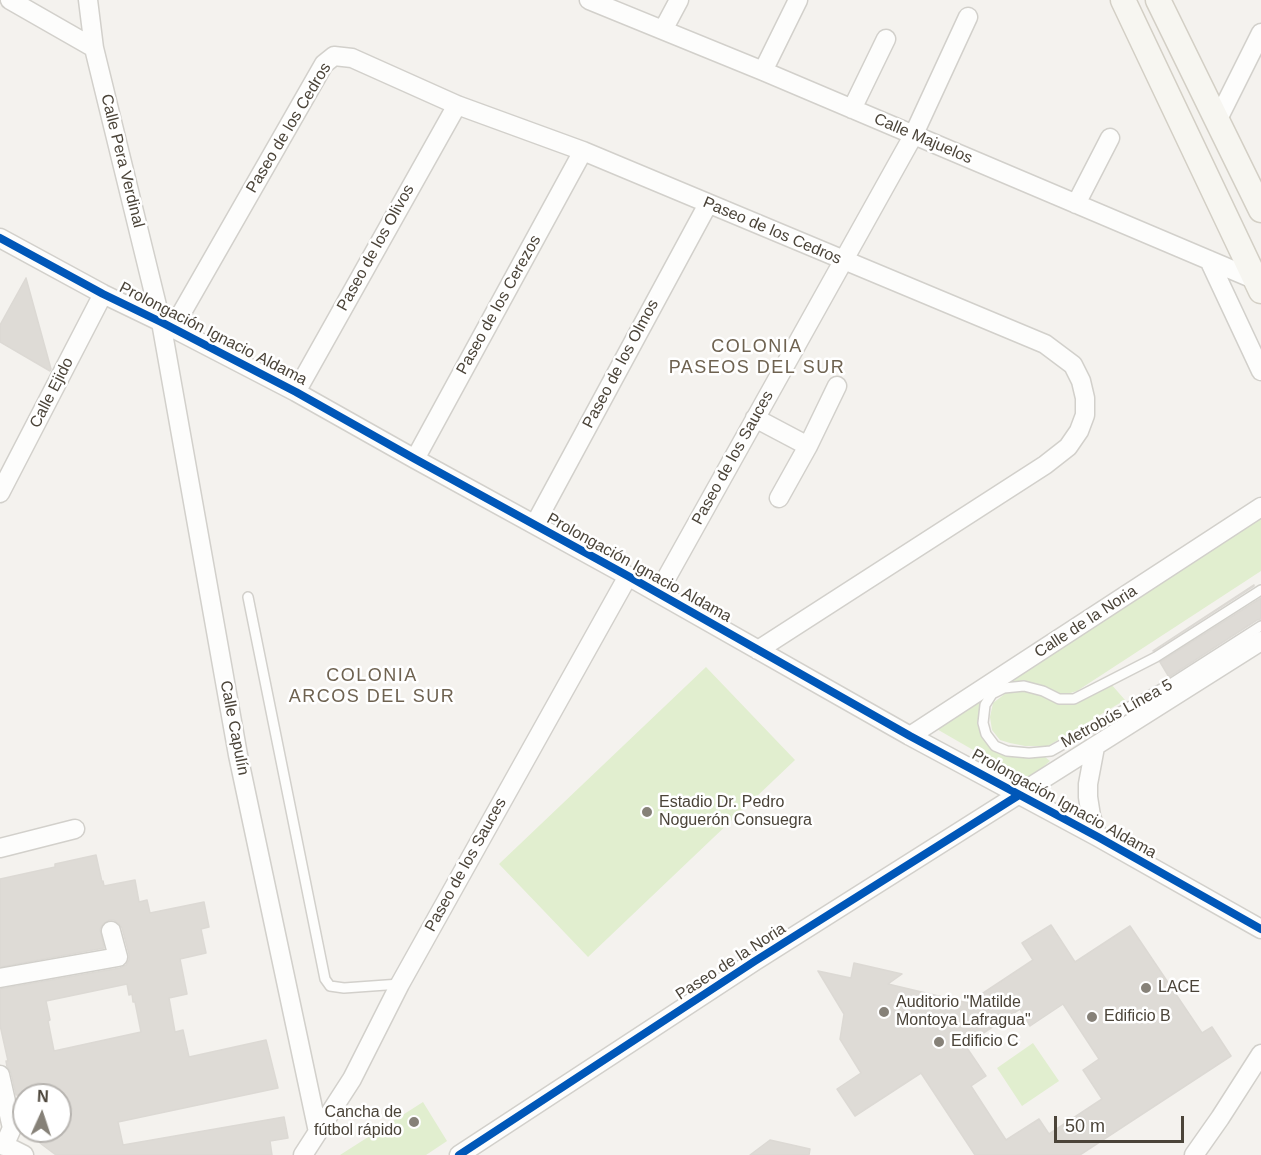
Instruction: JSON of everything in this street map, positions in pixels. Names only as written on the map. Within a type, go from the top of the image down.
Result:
[{"type":"main road","points":[[1123,0],[1259,285]]},
{"type":"main road","points":[[1158,0],[1261,210]]},
{"type":"street","points":[[10,0],[94,48]]},
{"type":"street","name":"Calle Pera Verdinal","points":[[88,0],[94,48],[167,325]]},
{"type":"street","name":"Calle Majuelos","points":[[589,0],[763,71],[1209,260],[1259,285]]},
{"type":"street","points":[[663,30],[679,0]]},
{"type":"street","points":[[763,71],[798,0]]},
{"type":"street","name":"Paseo de los Sauces","points":[[658,593],[913,136],[968,17]]},
{"type":"street","points":[[1217,122],[1261,33]]},
{"type":"street","points":[[852,109],[886,39]]},
{"type":"street","name":"Paseo de los Cedros","points":[[167,325],[324,64],[334,56],[352,58],[457,105],[583,151],[1045,344],[1073,364],[1083,389],[1085,415],[1079,431],[1068,447],[1045,465],[758,650]]},
{"type":"street","name":"Paseo de los Olivos","points":[[296,392],[457,105]]},
{"type":"street","points":[[1076,204],[1110,138]]},
{"type":"street","name":"Paseo de los Cerezos","points":[[415,459],[583,151]]},
{"type":"street","name":"Paseo de los Olmos","points":[[535,524],[708,204]]},
{"type":"street","name":"Prolongación Ignacio Aldama","points":[[0,238],[103,294],[296,392],[910,736],[1098,837],[1261,929]]},
{"type":"street","points":[[1209,260],[1261,370]]},
{"type":"street","name":"Calle Ejido","points":[[0,493],[103,294]]},
{"type":"street","name":"Calle Capulín","points":[[167,325],[238,755],[318,1132]]},
{"type":"street","points":[[779,498],[837,386]]},
{"type":"street","points":[[755,418],[807,446]]},
{"type":"street","name":"Calle de la Noria","points":[[910,736],[1261,507]]},
{"type":"street","name":"Paseo de los Sauces","points":[[303,1155],[352,1079],[400,984],[628,576]]},
{"type":"street","points":[[1019,795],[1261,642]]},
{"type":"street","points":[[1095,747],[1088,784],[1088,797],[1090,816],[1098,837]]},
{"type":"street","name":"Paseo de la Noria","points":[[459,1155],[755,961],[1019,795]]},
{"type":"street","points":[[0,848],[75,829]]},
{"type":"street","points":[[0,978],[118,957],[111,931]]},
{"type":"street","points":[[1194,1155],[1261,1054]]},
{"type":"street","points":[[0,1075],[12,1128],[2,1144],[24,1155]]},
{"type":"lane","name":"Metrobús Línea 5","points":[[1261,590],[1156,657],[1074,699],[1059,699],[1043,691],[1024,686],[1004,688],[992,694],[985,705],[983,723],[986,734],[995,747],[1007,751],[1029,753],[1051,751],[1172,683],[1261,626]]},
{"type":"lane","points":[[248,597],[325,979],[330,986],[344,988],[400,984]]},
{"type":"green space","points":[[1261,517],[1261,571],[1077,691],[1064,695],[1046,688],[991,691],[983,736],[1013,754],[1045,757],[1050,761],[1027,781],[928,724]]},
{"type":"green space","name":"Estadio Dr. Pedro Noguerón Consuegra","points":[[706,667],[795,760],[588,957],[499,864]]},
{"type":"green space","points":[[1111,684],[1125,700],[1048,746],[1025,746],[1010,743],[1000,740],[992,730],[990,717],[993,703],[1006,693],[1022,691],[1036,693],[1057,702]]},
{"type":"green space","points":[[1033,1043],[1059,1081],[1022,1106],[997,1068]]},
{"type":"green space","name":"Cancha de fútbol rápido","points":[[423,1102],[447,1141],[426,1155],[340,1155]]},
{"type":"building","points":[[26,278],[50,371],[0,342],[0,325]]},
{"type":"building","points":[[1254,585],[1254,586],[1153,651]]},
{"type":"building","points":[[1261,598],[1261,619],[1169,677],[1160,662]]},
{"type":"building","points":[[96,855],[104,886],[135,880],[139,902],[147,900],[150,913],[204,902],[209,927],[201,929],[206,953],[180,959],[187,994],[169,998],[175,1032],[183,1030],[189,1057],[266,1040],[278,1088],[118,1122],[123,1145],[284,1117],[288,1138],[270,1141],[272,1155],[56,1155],[40,1143],[72,1143],[72,1083],[13,1083],[7,1067],[6,1061],[8,1061],[0,1025],[0,989],[120,968],[129,960],[122,928],[114,920],[109,920],[100,929],[104,948],[0,967],[0,879],[55,867],[55,864]],"holes":[[[127,984],[129,995],[132,994],[141,1032],[54,1051],[46,1001]]]},
{"type":"building","points":[[1051,925],[1075,962],[1130,926],[1202,1033],[1212,1027],[1231,1056],[1080,1155],[975,1155],[921,1073],[855,1116],[837,1089],[861,1073],[840,1039],[844,1014],[818,971],[851,978],[854,963],[902,974],[888,984],[968,1003],[1033,960],[1022,943]],"holes":[[[1063,1004],[1099,1059],[1083,1070],[1102,1099],[1049,1134],[1039,1119],[1006,1140],[971,1086],[986,1076],[965,1045],[1020,1009],[1030,1026]]]},
{"type":"building","points":[[770,1140],[810,1149],[809,1155],[750,1155]]},
{"type":"cycle path","points":[[0,238],[103,294],[296,392],[910,736],[1098,837],[1261,929]]},
{"type":"cycle path","points":[[459,1155],[755,961],[1019,795]]},
{"type":"place","name":"Estadio Dr. Pedro Noguerón Consuegra","points":[[647,812]]},
{"type":"place","name":"LACE","points":[[1146,988]]},
{"type":"place","name":"Auditorio \"Matilde Montoya Lafragua\"","points":[[884,1012]]},
{"type":"place","name":"Edificio B","points":[[1092,1017]]},
{"type":"place","name":"Edificio C","points":[[939,1042]]},
{"type":"place","name":"Cancha de fútbol rápido","points":[[414,1122]]},
{"type":"district","name":"COLONIA PASEOS DEL SUR","points":[[757,357]]},
{"type":"district","name":"COLONIA ARCOS DEL SUR","points":[[372,686]]}]
